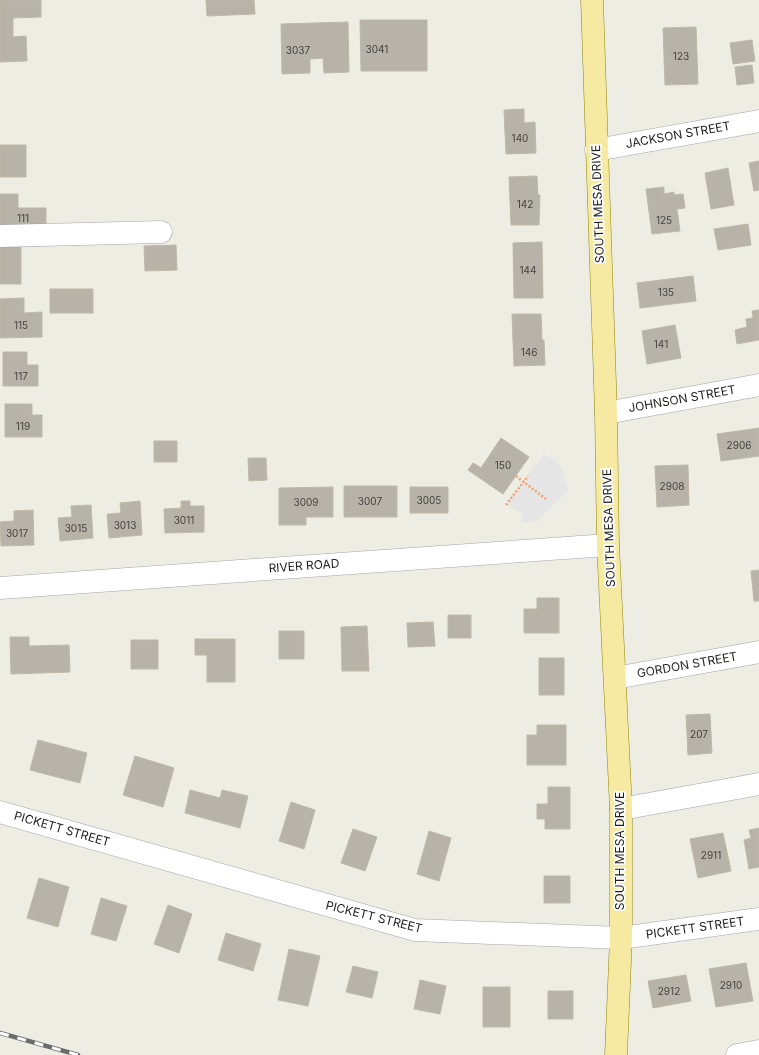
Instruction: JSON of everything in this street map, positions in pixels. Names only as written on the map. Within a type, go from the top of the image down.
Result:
[{"type":"main road","name":"SOUTH MESA DRIVE","points":[[592,0],[606,413],[608,544],[621,809],[621,938],[616,1055]]},
{"type":"street","name":"JACKSON STREET","points":[[596,150],[759,121]]},
{"type":"street","points":[[0,236],[161,232]]},
{"type":"street","name":"JOHNSON STREET","points":[[606,413],[759,385]]},
{"type":"street","name":"RIVER ROAD","points":[[0,588],[608,544]]},
{"type":"street","name":"GORDON STREET","points":[[615,678],[759,652]]},
{"type":"street","points":[[621,809],[759,784]]},
{"type":"street","name":"PICKETT STREET","points":[[0,812],[415,930],[621,938],[759,919]]},
{"type":"street","points":[[737,1055],[759,1051]]},
{"type":"path","points":[[516,476],[546,499]]},
{"type":"path","points":[[506,504],[528,476]]},
{"type":"shaded area","points":[[544,454],[558,463],[561,467],[568,489],[567,492],[541,517],[540,521],[522,523],[522,513],[505,504]]},
{"type":"building","points":[[0,0],[41,0],[41,17],[13,18],[13,37],[26,36],[27,61],[0,62]]},
{"type":"building","points":[[206,0],[254,0],[255,14],[207,16]]},
{"type":"building","points":[[360,20],[427,20],[427,71],[361,71]]},
{"type":"building","points":[[348,22],[349,72],[324,73],[323,58],[310,59],[310,73],[282,74],[281,24]]},
{"type":"building","points":[[696,27],[698,84],[665,85],[663,28]]},
{"type":"building","points":[[752,40],[755,61],[733,64],[730,43]]},
{"type":"building","points":[[752,65],[754,83],[737,85],[735,67]]},
{"type":"building","points":[[524,109],[524,123],[535,122],[536,153],[506,154],[504,110]]},
{"type":"building","points":[[0,145],[26,145],[26,177],[0,177]]},
{"type":"building","points":[[759,161],[759,190],[754,191],[749,163]]},
{"type":"building","points":[[728,168],[734,205],[711,209],[705,173]]},
{"type":"building","points":[[537,176],[538,195],[540,195],[539,225],[511,225],[509,177]]},
{"type":"building","points":[[664,187],[664,194],[674,192],[674,195],[683,194],[685,208],[677,209],[680,231],[652,234],[646,189]]},
{"type":"building","points":[[0,194],[18,194],[18,208],[46,208],[46,227],[0,227]]},
{"type":"building","points":[[748,224],[751,245],[718,250],[714,229]]},
{"type":"building","points":[[542,242],[543,298],[514,298],[513,243]]},
{"type":"building","points":[[0,245],[21,245],[21,284],[0,284]]},
{"type":"building","points":[[176,245],[177,270],[145,271],[144,246]]},
{"type":"building","points":[[693,276],[696,301],[640,308],[637,283]]},
{"type":"building","points":[[50,289],[93,289],[93,313],[50,313]]},
{"type":"building","points":[[24,298],[24,313],[42,312],[42,337],[0,338],[0,299]]},
{"type":"building","points":[[759,310],[759,340],[737,344],[735,330],[747,327],[746,319],[753,318],[752,311]]},
{"type":"building","points":[[512,314],[541,314],[545,365],[514,366]]},
{"type":"building","points":[[675,325],[681,358],[647,364],[642,331]]},
{"type":"building","points":[[3,352],[27,352],[27,365],[38,365],[38,386],[3,386]]},
{"type":"building","points":[[5,404],[32,404],[32,415],[42,415],[42,437],[5,437]]},
{"type":"building","points":[[759,428],[759,456],[721,461],[717,434]]},
{"type":"building","points":[[501,438],[529,457],[503,494],[468,470],[473,463],[481,468]]},
{"type":"building","points":[[154,441],[177,441],[177,462],[154,462]]},
{"type":"building","points":[[248,458],[266,458],[267,480],[249,481]]},
{"type":"building","points":[[688,465],[689,505],[657,507],[655,466]]},
{"type":"building","points":[[344,486],[397,486],[397,517],[344,517]]},
{"type":"building","points":[[333,487],[333,517],[306,517],[306,525],[279,525],[279,488]]},
{"type":"building","points":[[410,487],[448,487],[448,513],[410,513]]},
{"type":"building","points":[[140,501],[142,535],[109,538],[107,514],[121,513],[120,503]]},
{"type":"building","points":[[181,501],[190,501],[190,506],[204,506],[204,532],[165,533],[164,509],[181,508]]},
{"type":"building","points":[[91,505],[93,538],[60,541],[58,518],[72,517],[71,506]]},
{"type":"building","points":[[33,510],[34,545],[1,546],[0,522],[14,521],[14,511]]},
{"type":"building","points":[[759,570],[759,601],[754,601],[751,571]]},
{"type":"building","points":[[537,598],[559,598],[559,633],[524,633],[524,609],[537,609]]},
{"type":"building","points":[[448,615],[471,615],[471,638],[448,638]]},
{"type":"building","points":[[433,622],[435,646],[408,647],[407,623]]},
{"type":"building","points":[[367,626],[369,671],[342,671],[341,627]]},
{"type":"building","points":[[279,631],[304,631],[304,659],[279,659]]},
{"type":"building","points":[[10,637],[29,637],[29,646],[69,645],[70,672],[11,674]]},
{"type":"building","points":[[195,639],[235,639],[235,682],[207,682],[207,655],[195,655]]},
{"type":"building","points":[[131,640],[158,640],[158,669],[131,669]]},
{"type":"building","points":[[539,658],[564,658],[564,695],[539,695]]},
{"type":"building","points":[[710,714],[712,753],[688,755],[686,715]]},
{"type":"building","points":[[537,725],[566,725],[566,765],[527,765],[527,735],[537,735]]},
{"type":"building","points":[[38,740],[87,753],[80,783],[30,770]]},
{"type":"building","points":[[135,756],[174,768],[163,807],[123,795]]},
{"type":"building","points":[[548,787],[570,787],[570,829],[545,829],[545,819],[537,819],[537,804],[548,804]]},
{"type":"building","points":[[190,790],[220,798],[222,790],[248,796],[240,828],[185,813]]},
{"type":"building","points":[[291,802],[315,810],[304,849],[279,841]]},
{"type":"building","points":[[759,828],[759,867],[749,869],[744,840],[751,838],[749,830]]},
{"type":"building","points":[[353,829],[377,837],[365,871],[341,863]]},
{"type":"building","points":[[429,831],[451,838],[439,881],[417,874]]},
{"type":"building","points":[[723,833],[731,871],[698,878],[690,839]]},
{"type":"building","points":[[544,876],[570,876],[570,903],[544,903]]},
{"type":"building","points":[[39,878],[69,887],[58,927],[27,918]]},
{"type":"building","points":[[101,898],[127,906],[116,941],[91,934]]},
{"type":"building","points":[[168,905],[192,914],[179,953],[154,944]]},
{"type":"building","points":[[226,933],[261,944],[253,971],[218,960]]},
{"type":"building","points":[[289,949],[320,956],[308,1006],[278,1000]]},
{"type":"building","points":[[746,963],[753,1001],[716,1007],[709,969]]},
{"type":"building","points":[[353,966],[378,972],[372,998],[346,992]]},
{"type":"building","points":[[686,975],[691,1001],[653,1008],[648,981]]},
{"type":"building","points":[[420,980],[446,986],[440,1014],[414,1009]]},
{"type":"building","points":[[483,987],[510,987],[510,1027],[483,1027]]},
{"type":"building","points":[[548,991],[573,991],[573,1019],[548,1019]]},
{"type":"railway","points":[[0,1033],[78,1055]]}]
